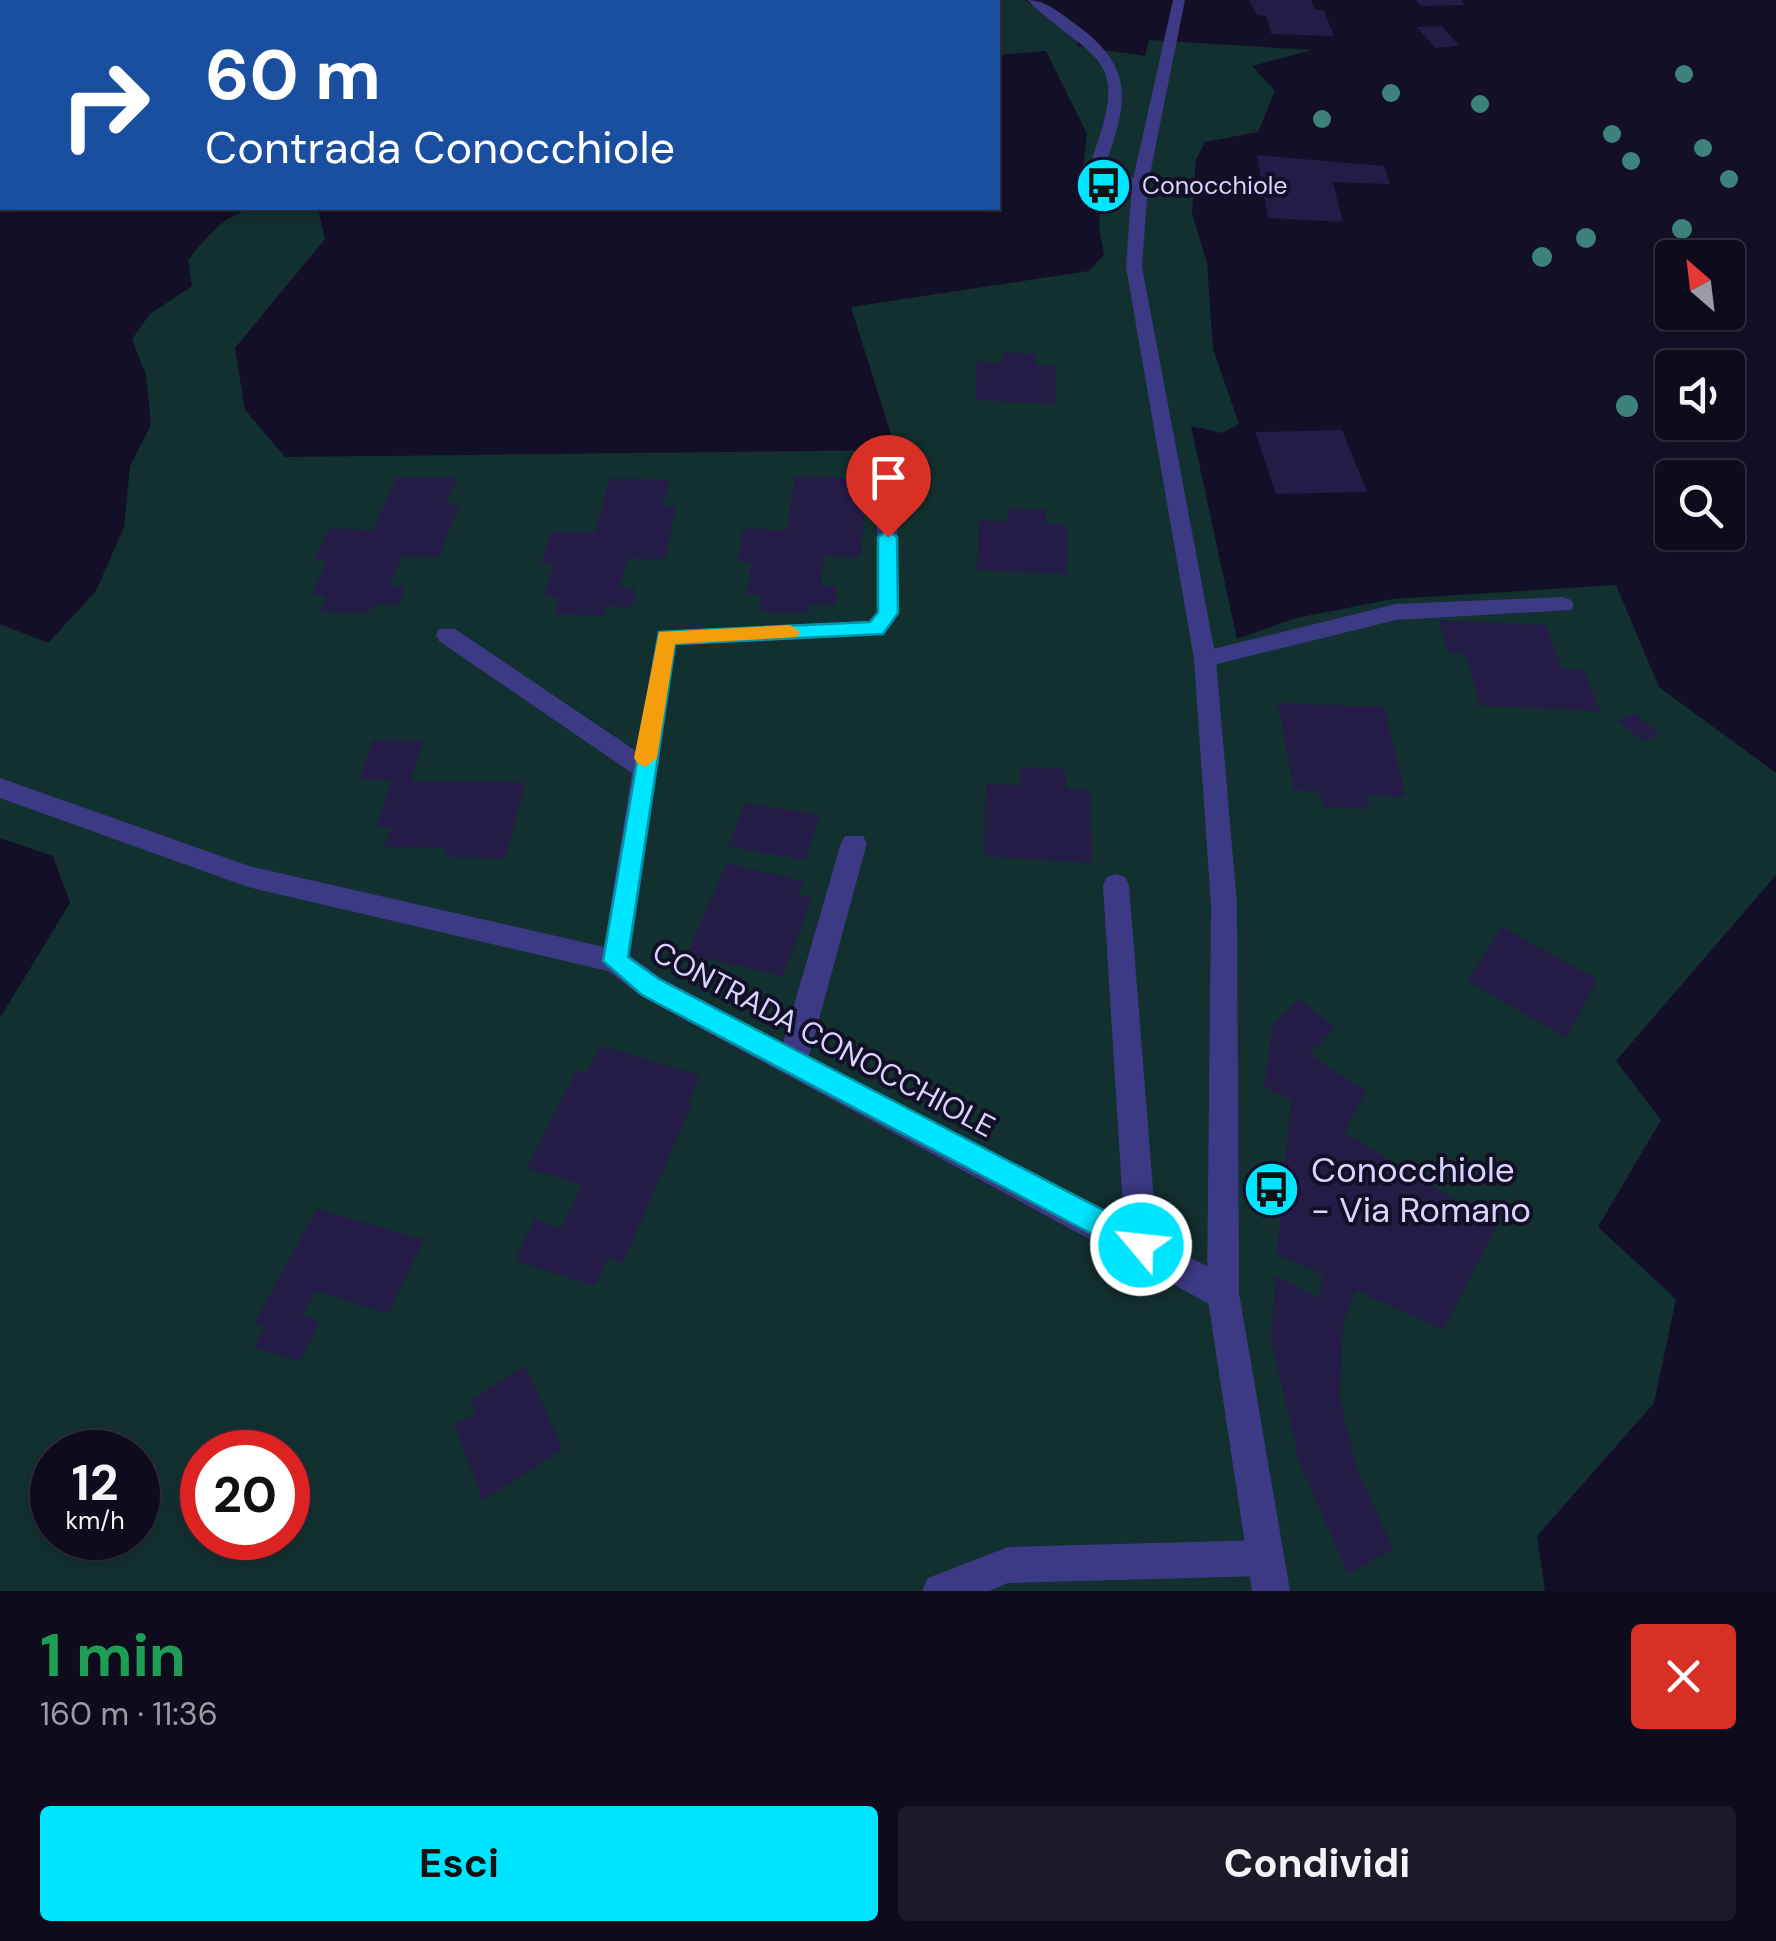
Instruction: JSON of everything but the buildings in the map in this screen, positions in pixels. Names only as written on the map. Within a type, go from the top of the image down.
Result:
[{"type":"street","points":[[1033,0],[1110,58],[1118,90],[1110,134],[1100,158],[1116,176],[1140,184]]},
{"type":"street","points":[[941,1591],[1008,1565],[1268,1574],[1222,1292],[1224,905],[1206,659],[1134,266],[1140,184],[1178,0]]},
{"type":"street","name":"CONTRADA CONOCCHIOLE","points":[[887,500],[888,613],[876,629],[666,638],[615,961],[650,987],[1141,1245],[1222,1292]]},
{"type":"street","points":[[1206,659],[1396,612],[1563,605]]},
{"type":"street","points":[[447,635],[644,769]]},
{"type":"street","points":[[0,788],[248,876],[615,961]]},
{"type":"street","points":[[793,1060],[854,842]]},
{"type":"street","points":[[1116,885],[1141,1245]]},
{"type":"green space","points":[[1000,0],[1025,0],[1077,37],[1077,46],[1145,56],[1149,40],[1312,50],[1252,66],[1275,91],[1258,132],[1205,142],[1196,160],[1192,213],[1207,263],[1213,349],[1239,424],[1222,433],[1191,426],[1237,639],[1296,618],[1393,599],[1616,585],[1659,687],[1776,773],[1776,875],[1616,1061],[1661,1120],[1598,1227],[1676,1299],[1654,1403],[1537,1536],[1545,1591],[0,1591],[0,1018],[70,903],[53,856],[0,838],[0,624],[48,643],[96,591],[124,527],[130,466],[151,425],[146,375],[132,339],[150,314],[192,286],[188,260],[218,227],[244,212],[318,210],[325,239],[235,348],[245,410],[285,457],[896,450],[851,307],[1089,271],[1104,255],[1099,226],[1101,198],[1083,166],[1087,134],[1046,51],[1000,55]]},
{"type":"slow traffic","points":[[646,758],[666,638],[790,632]]},
{"type":"place","name":"Conocchiole","points":[[1103,185]]},
{"type":"place","name":"Conocchiole - Via Romano","points":[[1272,1190]]},
{"type":"route","points":[[888,537],[888,613],[876,629],[666,638],[615,961],[650,987],[1141,1245]]}]
